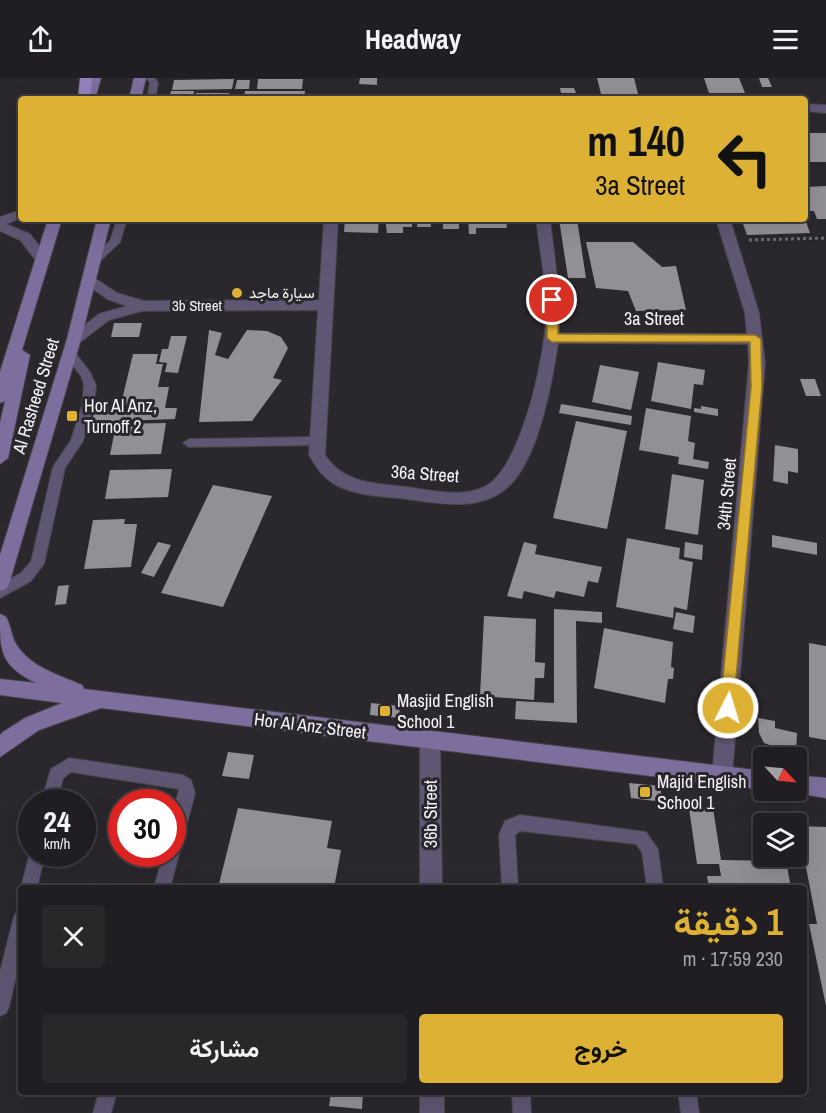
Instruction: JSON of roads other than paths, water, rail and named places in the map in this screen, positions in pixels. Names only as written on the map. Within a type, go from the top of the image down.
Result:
[{"type":"main road","points":[[84,96],[86,78]]},
{"type":"main road","points":[[90,96],[95,78]]},
{"type":"main road","points":[[136,96],[140,78]]},
{"type":"main road","name":"Al Rasheed Street","points":[[0,397],[28,314],[54,222]]},
{"type":"main road","name":"Al Rasheed Street","points":[[0,584],[90,280],[103,222]]},
{"type":"main road","points":[[0,458],[18,386],[28,314]]},
{"type":"main road","points":[[0,622],[7,647],[16,660],[29,670],[99,701]]},
{"type":"main road","name":"Hor Al Anz Street","points":[[0,687],[99,701],[753,780]]},
{"type":"main road","points":[[0,700],[99,701]]},
{"type":"main road","points":[[0,748],[20,730],[36,721],[99,701]]},
{"type":"main road","points":[[807,786],[826,788]]},
{"type":"street","points":[[808,108],[826,109]]},
{"type":"street","points":[[0,221],[18,215]]},
{"type":"street","name":"36a Street","points":[[331,222],[316,441],[317,455],[323,468],[335,478],[351,486],[450,498],[470,497],[488,491],[503,482],[513,470],[519,456],[543,378],[552,338],[552,300],[543,222]]},
{"type":"street","name":"34th Street","points":[[722,776],[757,387],[755,339],[747,297],[724,222]]},
{"type":"street","points":[[0,226],[25,237],[34,245],[43,260]]},
{"type":"street","name":"3b Street","points":[[90,280],[112,296],[142,306]]},
{"type":"street","name":"3b Street","points":[[71,346],[104,317],[142,306],[325,305]]},
{"type":"street","name":"3a Street","points":[[552,338],[755,339]]},
{"type":"street","name":"36b Street","points":[[430,741],[431,885]]},
{"type":"street","points":[[432,1095],[432,1113]]},
{"type":"lane","points":[[150,78],[154,83],[152,96]]},
{"type":"lane","points":[[94,261],[115,242],[121,222]]},
{"type":"lane","points":[[0,592],[26,577],[37,564],[59,467],[76,441],[88,406],[90,395],[86,375],[71,346]]},
{"type":"lane","points":[[189,443],[316,441]]},
{"type":"lane","points":[[53,789],[57,774],[69,765],[183,782],[186,789]]},
{"type":"lane","points":[[510,885],[507,835],[511,826],[520,823],[640,837],[650,849],[656,885]]},
{"type":"lane","points":[[30,885],[34,867]]},
{"type":"lane","points":[[163,885],[168,867]]},
{"type":"lane","points":[[0,1007],[18,932]]},
{"type":"lane","points":[[102,1113],[107,1095]]},
{"type":"lane","points":[[521,1095],[522,1113]]},
{"type":"lane","points":[[687,1095],[690,1113]]},
{"type":"place","name":"سيارة ماجد","points":[[237,293]]},
{"type":"place","name":"Hor Al Anz, Turnoff 2","points":[[72,416]]},
{"type":"place","name":"Masjid English School 1","points":[[385,711]]},
{"type":"place","name":"Majid English School 1","points":[[645,792]]}]
